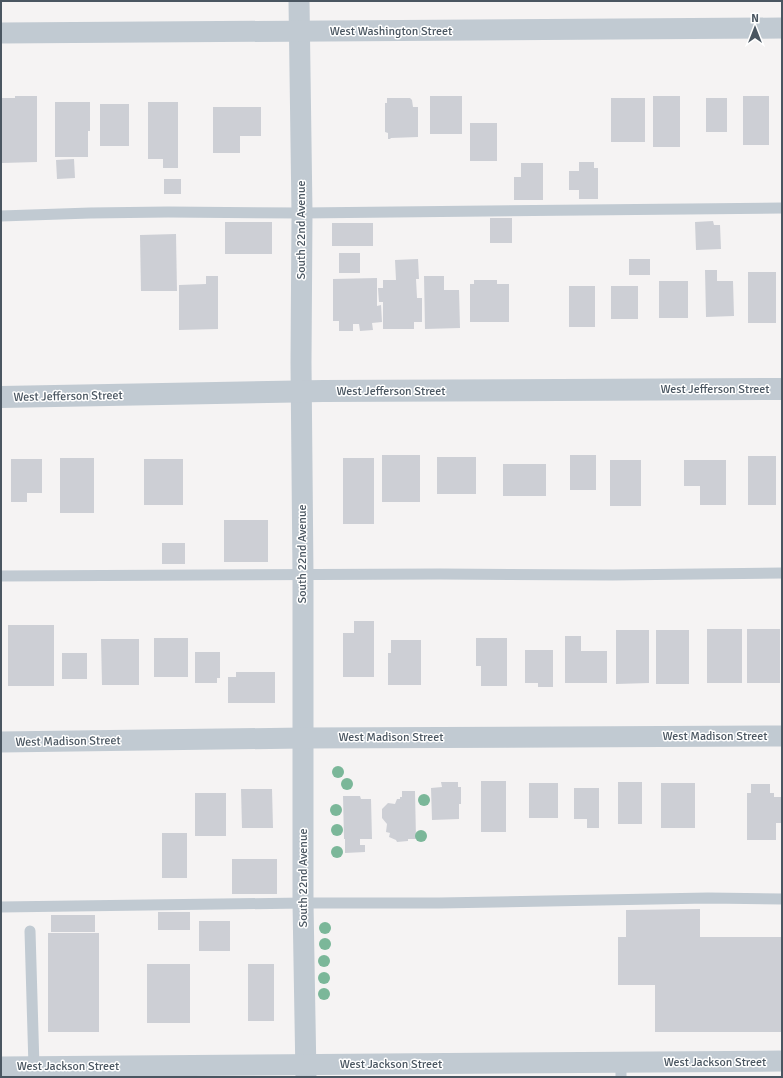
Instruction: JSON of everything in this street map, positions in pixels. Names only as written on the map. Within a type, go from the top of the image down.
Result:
[{"type":"street","name":"South 22nd Avenue","points":[[299,1],[302,213],[301,392],[303,575],[303,903],[306,1071]]},
{"type":"street","name":"West Washington Street","points":[[1,34],[782,28]]},
{"type":"street","name":"West Jefferson Street","points":[[1,397],[301,392],[782,389]]},
{"type":"street","name":"West Madison Street","points":[[1,742],[302,738],[782,736]]},
{"type":"street","name":"West Jackson Street","points":[[1,1066],[36,1070],[180,1071],[621,1070],[782,1061]]},
{"type":"lane","points":[[1,216],[168,212],[302,213],[782,208]]},
{"type":"lane","points":[[1,576],[613,575],[782,573]]},
{"type":"lane","points":[[1,907],[303,903],[439,903],[708,898],[782,899]]},
{"type":"lane","points":[[30,931],[36,1070]]},
{"type":"building","points":[[15,96],[37,96],[37,162],[2,163],[2,98],[15,98]]},
{"type":"building","points":[[430,96],[462,96],[462,134],[430,134]]},
{"type":"building","points":[[653,96],[680,96],[680,147],[653,147]]},
{"type":"building","points":[[743,96],[769,96],[769,145],[743,145]]},
{"type":"building","points":[[387,98],[410,98],[412,100],[413,107],[418,107],[418,137],[388,139],[388,133],[385,132],[385,103],[387,103]]},
{"type":"building","points":[[611,98],[645,98],[645,142],[611,142]]},
{"type":"building","points":[[706,98],[727,98],[727,132],[706,132]]},
{"type":"building","points":[[55,102],[90,102],[88,157],[55,157]]},
{"type":"building","points":[[148,102],[178,102],[178,168],[163,168],[163,159],[148,159]]},
{"type":"building","points":[[100,104],[129,104],[129,146],[100,146]]},
{"type":"building","points":[[213,107],[261,107],[261,136],[240,136],[240,153],[213,153]]},
{"type":"building","points":[[470,123],[497,123],[497,161],[470,161]]},
{"type":"building","points":[[74,159],[75,178],[57,179],[56,160]]},
{"type":"building","points":[[579,162],[594,162],[594,168],[598,168],[598,199],[579,199],[579,190],[569,190],[569,171],[579,171]]},
{"type":"building","points":[[521,163],[543,163],[543,200],[514,200],[514,177],[521,177]]},
{"type":"building","points":[[164,179],[181,179],[181,194],[164,194]]},
{"type":"building","points":[[490,218],[512,218],[512,243],[490,243]]},
{"type":"building","points":[[713,221],[714,225],[720,225],[721,249],[696,250],[695,222]]},
{"type":"building","points":[[225,222],[272,222],[272,254],[225,254]]},
{"type":"building","points":[[332,223],[373,223],[373,246],[332,246]]},
{"type":"building","points":[[176,234],[177,291],[141,291],[140,235]]},
{"type":"building","points":[[339,253],[360,253],[360,273],[339,273]]},
{"type":"building","points":[[418,259],[419,279],[416,279],[417,298],[422,298],[422,322],[414,322],[414,329],[383,329],[383,302],[379,302],[378,288],[383,288],[383,280],[396,280],[395,260]]},
{"type":"building","points":[[629,259],[650,259],[650,275],[629,275]]},
{"type":"building","points":[[705,270],[717,270],[717,281],[733,281],[734,316],[706,317]]},
{"type":"building","points":[[748,272],[776,272],[776,323],[748,323]]},
{"type":"building","points":[[206,276],[218,276],[218,329],[179,330],[179,285],[206,284]]},
{"type":"building","points":[[424,276],[444,276],[444,290],[459,290],[460,328],[425,329]]},
{"type":"building","points":[[377,278],[377,306],[381,305],[382,322],[372,323],[373,330],[360,331],[359,324],[353,324],[353,331],[339,331],[339,321],[333,321],[333,279]]},
{"type":"building","points":[[474,280],[497,280],[497,284],[509,284],[509,322],[470,322],[470,284],[474,284]]},
{"type":"building","points":[[659,281],[688,281],[688,318],[659,318]]},
{"type":"building","points":[[569,286],[595,286],[595,327],[569,327]]},
{"type":"building","points":[[611,286],[638,286],[638,319],[611,319]]},
{"type":"building","points":[[382,455],[420,455],[420,502],[382,502]]},
{"type":"building","points":[[570,455],[596,455],[596,490],[570,490]]},
{"type":"building","points":[[748,456],[776,456],[776,505],[748,505]]},
{"type":"building","points":[[437,457],[476,457],[476,494],[437,494]]},
{"type":"building","points":[[60,458],[94,458],[94,513],[60,513]]},
{"type":"building","points":[[343,458],[374,458],[374,524],[343,524]]},
{"type":"building","points":[[11,459],[42,459],[42,493],[27,493],[27,502],[11,502]]},
{"type":"building","points":[[144,459],[183,459],[183,505],[144,505]]},
{"type":"building","points":[[610,460],[641,460],[641,506],[610,506]]},
{"type":"building","points":[[684,460],[726,460],[726,505],[700,505],[700,486],[684,486]]},
{"type":"building","points":[[503,464],[546,464],[546,496],[503,496]]},
{"type":"building","points":[[224,520],[268,520],[268,562],[224,562]]},
{"type":"building","points":[[162,543],[185,543],[185,564],[162,564]]},
{"type":"building","points":[[354,621],[374,621],[374,677],[343,677],[343,633],[354,633]]},
{"type":"building","points":[[8,625],[54,625],[54,686],[8,686]]},
{"type":"building","points":[[707,629],[742,629],[742,683],[707,683]]},
{"type":"building","points":[[747,629],[780,629],[780,683],[747,683]]},
{"type":"building","points":[[616,630],[649,630],[649,683],[616,684]]},
{"type":"building","points":[[656,630],[689,630],[689,684],[656,684]]},
{"type":"building","points":[[565,636],[581,636],[581,651],[607,651],[607,683],[565,683]]},
{"type":"building","points":[[154,638],[188,638],[188,677],[154,677]]},
{"type":"building","points":[[476,638],[507,638],[507,686],[481,686],[481,666],[476,666]]},
{"type":"building","points":[[101,639],[139,639],[139,685],[102,685]]},
{"type":"building","points":[[391,640],[421,640],[421,685],[388,685],[388,653],[391,653]]},
{"type":"building","points":[[525,650],[553,650],[553,687],[538,687],[538,683],[525,683]]},
{"type":"building","points":[[195,652],[220,652],[220,678],[217,678],[217,683],[195,683]]},
{"type":"building","points":[[62,653],[87,653],[87,679],[62,679]]},
{"type":"building","points":[[236,672],[275,672],[275,703],[228,703],[228,677],[236,677]]},
{"type":"building","points":[[481,781],[506,781],[506,832],[481,832]]},
{"type":"building","points":[[441,782],[458,782],[458,787],[461,787],[459,819],[432,820],[431,788],[442,787]]},
{"type":"building","points":[[618,782],[642,782],[642,824],[618,824]]},
{"type":"building","points":[[529,783],[558,783],[558,818],[529,818]]},
{"type":"building","points":[[661,783],[695,783],[695,828],[661,828]]},
{"type":"building","points":[[751,784],[770,784],[770,793],[774,793],[774,797],[782,797],[782,823],[776,823],[776,840],[747,840],[747,793],[751,793]]},
{"type":"building","points":[[574,788],[599,788],[599,828],[587,828],[587,819],[574,819]]},
{"type":"building","points":[[241,789],[272,789],[273,828],[242,828]]},
{"type":"building","points":[[402,791],[415,791],[416,839],[408,839],[408,841],[397,842],[389,837],[390,833],[386,832],[387,824],[382,818],[382,809],[388,803],[395,804],[397,799],[402,797]]},
{"type":"building","points":[[195,793],[226,793],[226,836],[195,836]]},
{"type":"building","points":[[343,796],[360,796],[361,799],[371,799],[372,839],[360,839],[360,845],[365,845],[365,852],[345,853]]},
{"type":"building","points":[[162,833],[187,833],[187,878],[162,878]]},
{"type":"building","points":[[232,859],[277,859],[277,894],[232,894]]},
{"type":"building","points":[[700,909],[700,937],[782,937],[782,1032],[655,1032],[655,985],[618,985],[618,937],[626,937],[626,910]]},
{"type":"building","points":[[158,912],[190,912],[190,930],[158,930]]},
{"type":"building","points":[[51,915],[95,915],[95,932],[51,932]]},
{"type":"building","points":[[199,921],[230,921],[230,951],[199,951]]},
{"type":"building","points":[[48,933],[99,933],[99,1032],[48,1032]]},
{"type":"building","points":[[147,964],[190,964],[190,1023],[147,1023]]},
{"type":"building","points":[[248,964],[274,964],[274,1021],[248,1021]]}]
